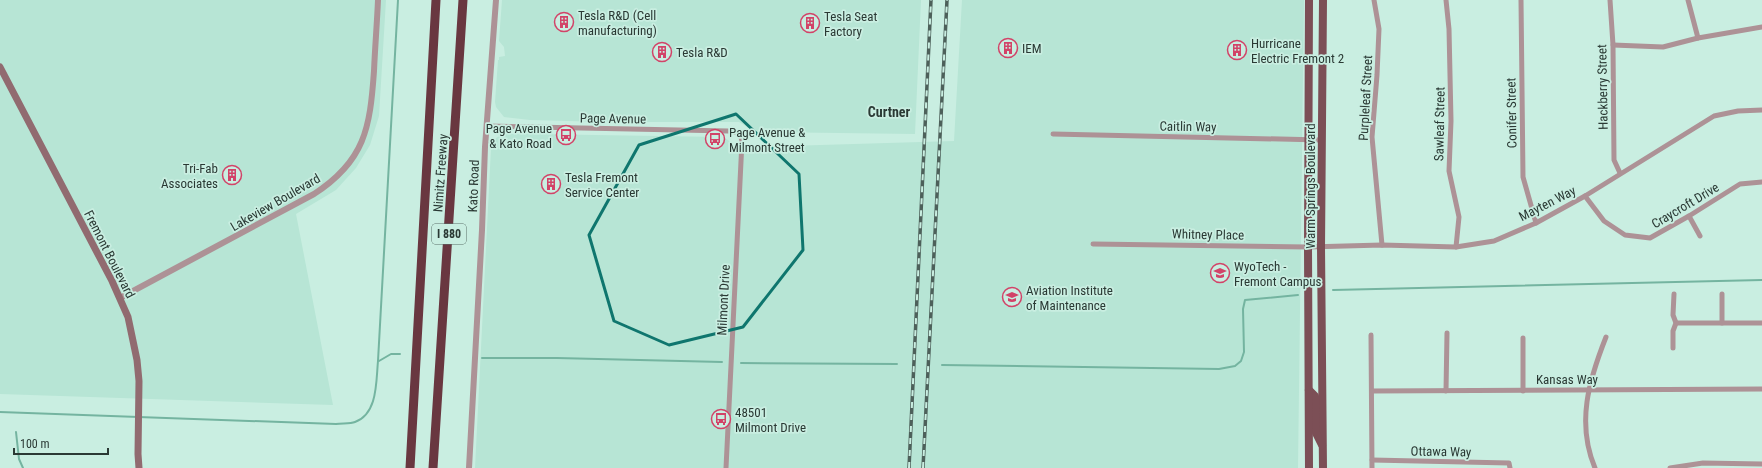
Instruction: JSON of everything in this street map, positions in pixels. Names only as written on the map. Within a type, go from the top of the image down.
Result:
[{"type":"highway","name":"Nimitz Freeway","points":[[410,468],[436,0]]},
{"type":"highway","name":"Nimitz Freeway","points":[[433,468],[463,0]]},
{"type":"main road","name":"Warm Springs Boulevard","points":[[1309,0],[1309,468]]},
{"type":"main road","name":"Warm Springs Boulevard","points":[[1323,0],[1323,468]]},
{"type":"main road","name":"Fremont Boulevard","points":[[0,67],[120,298],[132,333],[136,352],[139,395],[139,468]]},
{"type":"main road","points":[[1309,390],[1315,396],[1316,432],[1323,447]]},
{"type":"street","name":"Lakeview Boulevard","points":[[120,298],[314,194],[337,178],[346,168],[360,146],[370,117],[378,0]]},
{"type":"street","name":"Kato Road","points":[[469,468],[487,126],[496,0]]},
{"type":"street","name":"Purpleleaf Street","points":[[1374,0],[1379,29],[1372,137],[1382,245]]},
{"type":"street","name":"Sawleaf Street","points":[[1446,0],[1449,29],[1451,98],[1449,171],[1458,217],[1456,247]]},
{"type":"street","name":"Conifer Street","points":[[1521,0],[1523,177],[1536,223]]},
{"type":"street","name":"Hackberry Street","points":[[1610,0],[1613,45],[1614,160],[1620,173]]},
{"type":"street","points":[[1688,0],[1698,38]]},
{"type":"street","points":[[1613,45],[1663,47],[1698,38],[1762,27]]},
{"type":"street","name":"Mayten Way","points":[[1322,247],[1382,245],[1456,247],[1494,241],[1536,223],[1585,196],[1714,116],[1738,111],[1762,110]]},
{"type":"street","name":"Page Avenue","points":[[487,126],[728,131],[738,134]]},
{"type":"street","name":"Milmont Drive","points":[[726,468],[742,141],[738,134]]},
{"type":"street","name":"Caitlin Way","points":[[1053,134],[1322,140]]},
{"type":"street","name":"Craycroft Drive","points":[[1585,196],[1604,220],[1625,235],[1650,238],[1689,216],[1740,184],[1762,182]]},
{"type":"street","points":[[1689,216],[1700,236]]},
{"type":"street","name":"Whitney Place","points":[[1093,244],[1322,247]]},
{"type":"street","points":[[1673,348],[1676,323],[1673,315],[1674,294]]},
{"type":"street","points":[[1722,294],[1722,323]]},
{"type":"street","points":[[1676,323],[1762,323]]},
{"type":"street","points":[[1446,391],[1447,333]]},
{"type":"street","points":[[1371,335],[1372,468]]},
{"type":"street","points":[[1596,468],[1588,441],[1585,420],[1588,390],[1596,362],[1606,337]]},
{"type":"street","points":[[1523,338],[1523,390]]},
{"type":"street","name":"Kansas Way","points":[[1372,391],[1762,389]]},
{"type":"street","name":"Ottawa Way","points":[[1372,460],[1509,466]]},
{"type":"street","points":[[1670,468],[1762,464]]},
{"type":"highlighted area","points":[[736,114],[799,174],[803,250],[743,327],[669,345],[614,321],[589,235],[639,145]]},
{"type":"shaded area","points":[[0,0],[386,0],[379,116],[370,145],[356,168],[336,190],[296,214],[333,405],[0,394]]},
{"type":"shaded area","points":[[502,0],[921,0],[915,134],[756,132],[739,122],[605,122],[530,120],[504,117],[496,107],[495,102],[498,60],[499,57],[505,56],[504,47],[499,41]]},
{"type":"shaded area","points":[[962,0],[1304,0],[1298,468],[475,468],[491,148],[496,138],[503,134],[722,137],[732,144],[734,152],[747,152],[748,149],[752,147],[954,141]]},
{"type":"waterway","points":[[0,412],[336,424],[353,423],[363,418],[372,404],[377,378],[398,0]]},
{"type":"waterway","points":[[1333,290],[1762,280]]},
{"type":"waterway","points":[[942,365],[1219,369],[1235,366],[1241,361],[1244,352],[1243,309],[1245,300],[1298,295]]},
{"type":"waterway","points":[[379,361],[391,354],[400,354]]},
{"type":"waterway","points":[[482,358],[557,358],[722,362]]},
{"type":"waterway","points":[[741,363],[897,364]]},
{"type":"waterway","points":[[16,432],[19,459],[23,468]]},
{"type":"railway","points":[[909,468],[931,0]]},
{"type":"railway","points":[[923,468],[947,0]]},
{"type":"place","name":"Tesla R&D (Cell manufacturing)","points":[[564,22]]},
{"type":"place","name":"Tesla Seat Factory","points":[[810,23]]},
{"type":"place","name":"IEM","points":[[1008,48]]},
{"type":"place","name":"Hurricane Electric Fremont 2","points":[[1237,50]]},
{"type":"place","name":"Tesla R&D","points":[[662,52]]},
{"type":"place","name":"Page Avenue & Kato Road","points":[[566,135]]},
{"type":"place","name":"Page Avenue & Milmont Street","points":[[715,139]]},
{"type":"place","name":"Tri-Fab Associates","points":[[232,175]]},
{"type":"place","name":"Tesla Fremont Service Center","points":[[551,184]]},
{"type":"place","name":"WyoTech - Fremont Campus","points":[[1220,273]]},
{"type":"place","name":"Aviation Institute of Maintenance","points":[[1012,297]]},
{"type":"place","name":"48501 Milmont Drive","points":[[721,419]]},
{"type":"district","name":"Curtner","points":[[889,112]]}]
